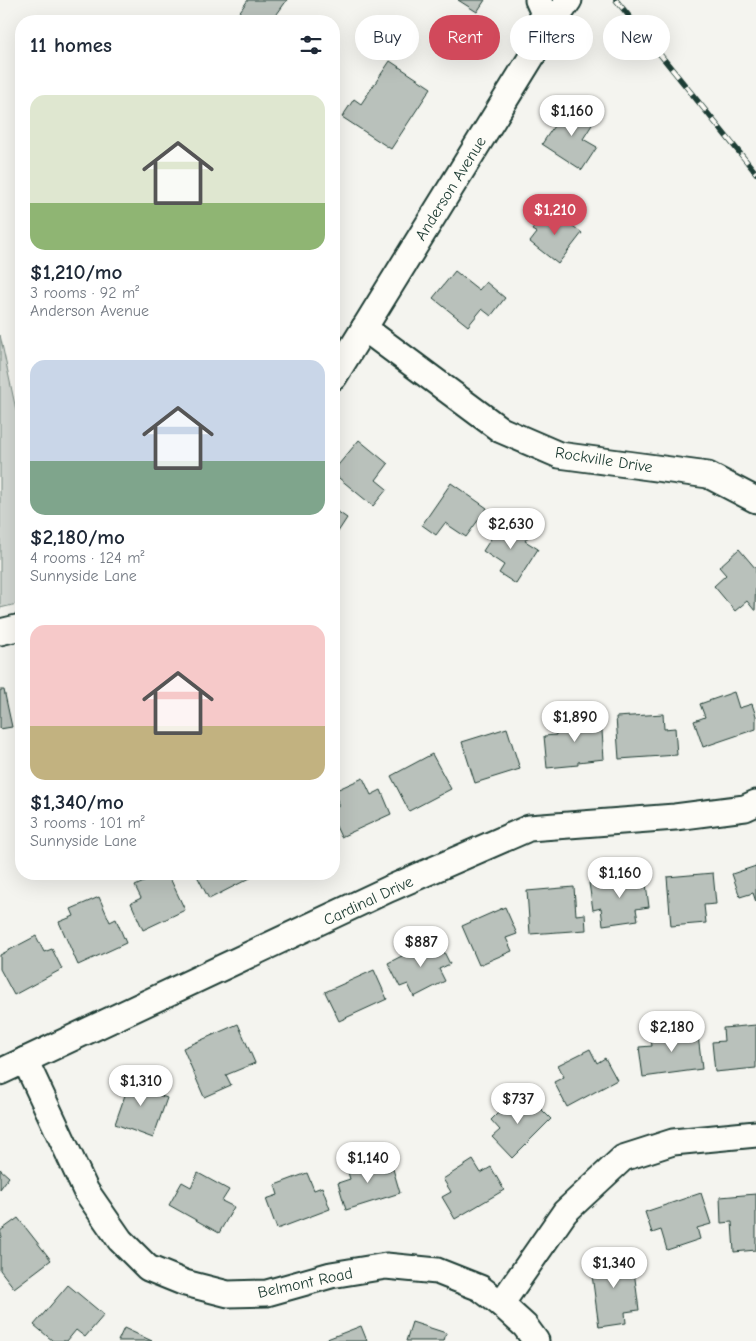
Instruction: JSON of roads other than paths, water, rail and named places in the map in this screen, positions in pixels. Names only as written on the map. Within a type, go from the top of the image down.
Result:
[{"type":"street","points":[[538,0],[545,15]]},
{"type":"street","name":"Anderson Avenue","points":[[558,15],[569,0]]},
{"type":"street","name":"Anderson Avenue","points":[[340,367],[530,60]]},
{"type":"street","name":"Rockville Drive","points":[[364,328],[501,430],[559,455],[708,475],[756,500]]},
{"type":"street","points":[[0,632],[15,628]]},
{"type":"street","name":"Cardinal Drive","points":[[0,1072],[389,889],[529,828],[674,817],[745,808],[756,803]]},
{"type":"street","name":"Belmont Road","points":[[25,1060],[86,1191],[120,1240],[148,1268],[185,1283],[228,1294],[267,1294],[331,1275],[386,1266],[437,1271],[480,1288],[525,1326],[536,1341]]},
{"type":"street","points":[[501,1304],[565,1212],[623,1158],[673,1142],[756,1134]]},
{"type":"railway","points":[[616,0],[756,173]]}]
